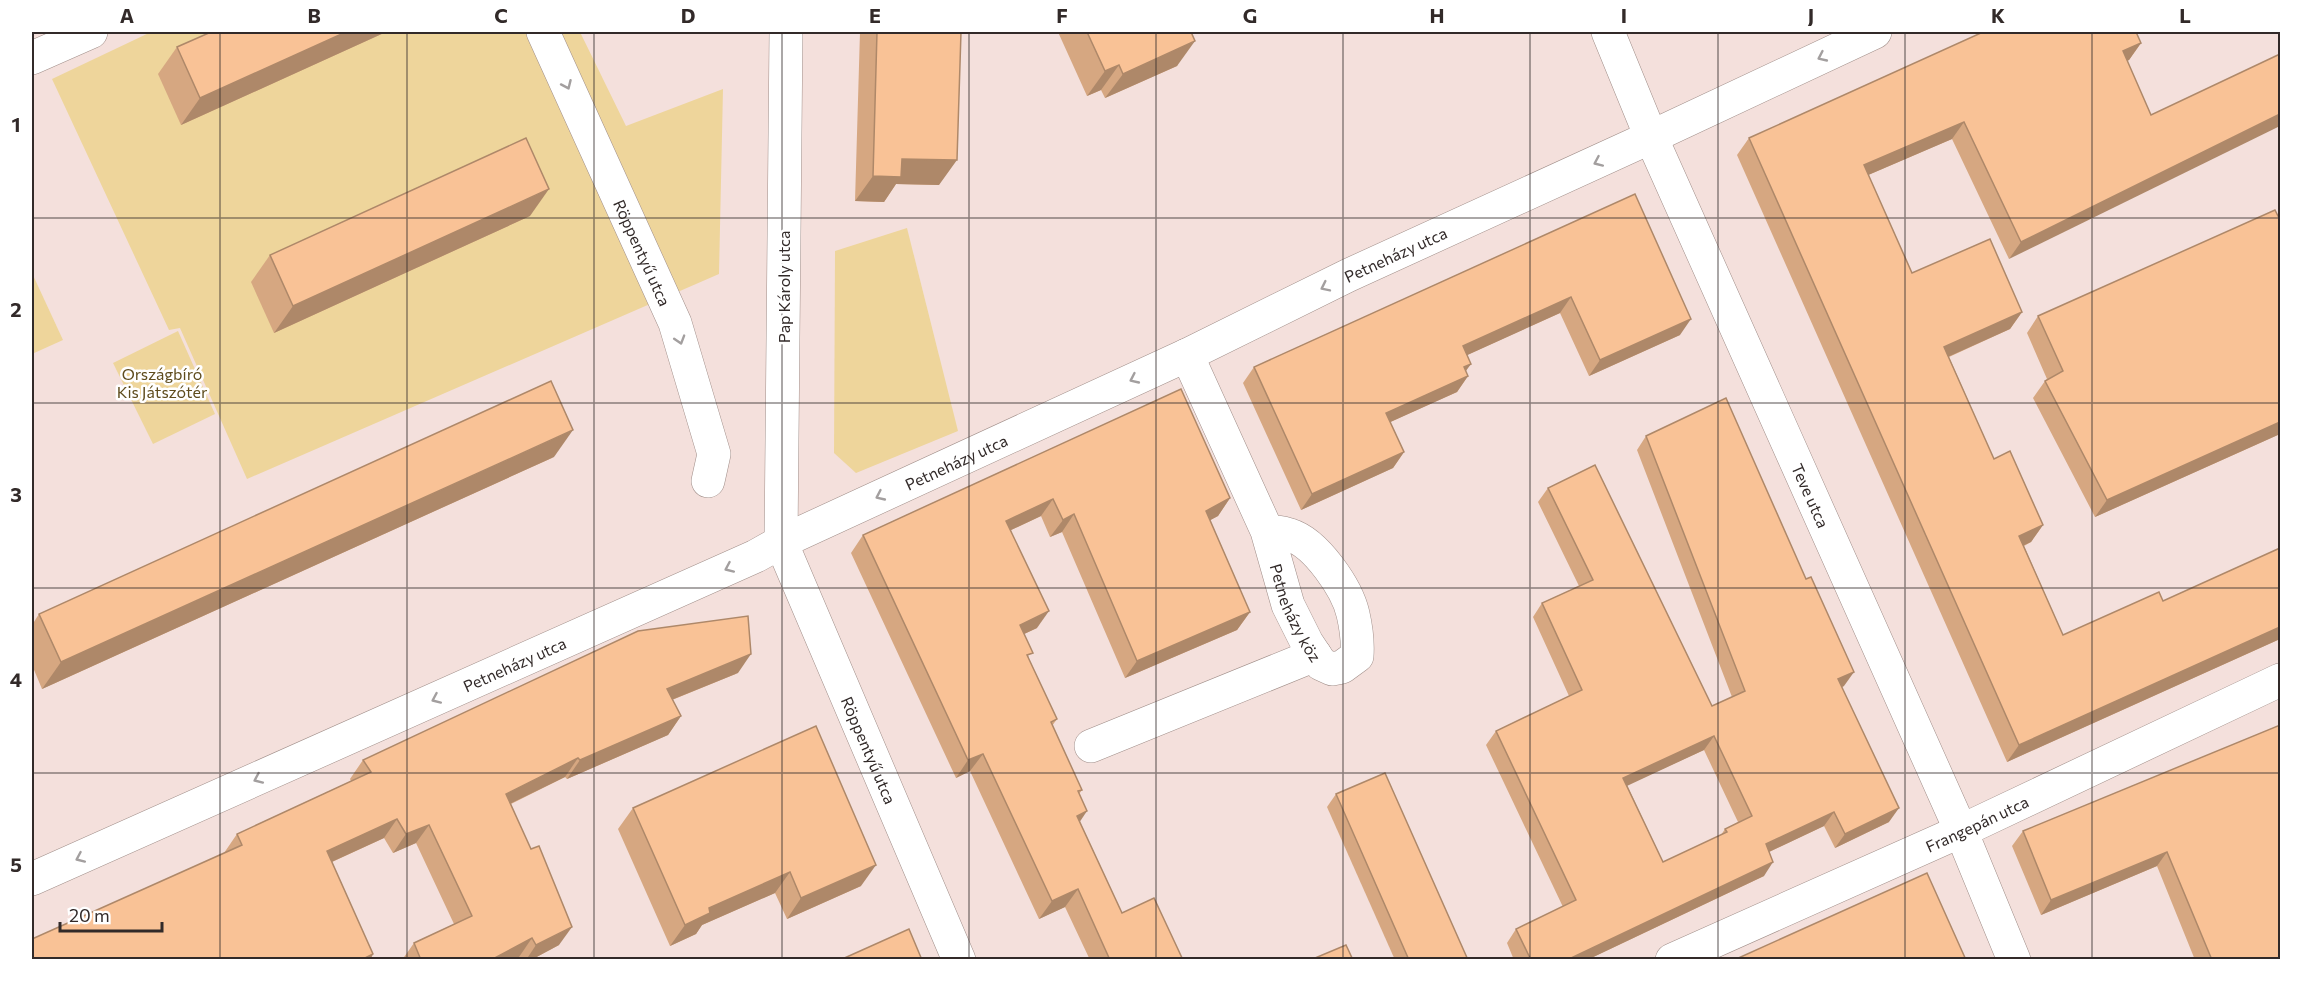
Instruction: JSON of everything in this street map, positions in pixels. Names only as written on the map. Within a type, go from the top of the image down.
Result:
[{"type":"street","points":[[32,58],[91,32]]},
{"type":"street","name":"Röppentyű utca","points":[[543,32],[675,323],[714,454],[708,481]]},
{"type":"street","name":"Pap Károly utca","points":[[782,542],[786,32]]},
{"type":"street","name":"Teve utca","points":[[1608,32],[1651,137],[1961,831],[2014,960]]},
{"type":"street","name":"Petneházy utca","points":[[32,879],[756,556],[1187,355],[1349,275],[1875,32]]},
{"type":"street","name":"Petneházy köz","points":[[1187,355],[1267,531],[1288,605],[1321,664],[1332,669],[1342,667],[1357,656],[1358,645],[1353,612],[1338,581],[1316,552],[1292,535],[1267,531]]},
{"type":"street","name":"Röppentyű utca","points":[[782,542],[959,960]]},
{"type":"street","points":[[1091,746],[1315,655]]},
{"type":"street","name":"Frangepán utca","points":[[1672,960],[1961,831],[2280,680]]},
{"type":"green space","points":[[151,32],[580,32],[626,126],[723,89],[719,274],[247,479],[180,328],[169,330],[52,79]]},
{"type":"green space","points":[[907,228],[958,431],[856,473],[834,453],[835,251]]},
{"type":"green space","points":[[32,273],[63,340],[32,354]]},
{"type":"green space","name":"Országbíró Kis Játszótér","points":[[178,331],[215,414],[153,444],[113,363]]},
{"type":"building","points":[[211,32],[346,32],[200,98],[177,47]]},
{"type":"building","points":[[877,32],[961,32],[957,160],[902,159],[901,177],[873,176]]},
{"type":"building","points":[[1087,32],[1191,32],[1195,41],[1123,74],[1119,65],[1105,71]]},
{"type":"building","points":[[1983,32],[2136,32],[2141,43],[2123,51],[2151,115],[2280,54],[2280,114],[2021,242],[1964,122],[1864,165],[1912,273],[1990,239],[2022,312],[1944,347],[1994,459],[2010,451],[2043,525],[2019,536],[2063,635],[2159,592],[2163,601],[2280,548],[2280,627],[2019,745],[1749,138]]},
{"type":"building","points":[[526,138],[549,189],[293,306],[270,255]]},
{"type":"building","points":[[1635,194],[1691,319],[1600,360],[1571,297],[1463,346],[1471,364],[1464,367],[1468,376],[1386,413],[1404,452],[1312,494],[1254,367]]},
{"type":"building","points":[[2275,210],[2280,218],[2280,422],[2107,500],[2045,381],[2063,371],[2038,316]]},
{"type":"building","points":[[551,381],[573,430],[61,662],[39,614]]},
{"type":"building","points":[[1181,389],[1230,498],[1206,511],[1250,612],[1137,661],[1074,514],[1063,520],[1053,499],[1006,521],[1049,611],[1020,625],[1033,653],[1027,655],[1057,719],[1051,722],[1082,790],[1078,791],[1087,811],[1077,816],[1122,913],[1154,898],[1183,960],[1110,960],[1078,889],[1052,901],[983,754],[968,760],[863,535]]},
{"type":"building","points":[[1726,398],[1806,579],[1811,577],[1854,672],[1838,679],[1899,808],[1845,834],[1834,812],[1766,844],[1773,862],[1567,960],[1531,960],[1516,929],[1576,900],[1496,731],[1582,690],[1542,603],[1593,580],[1548,488],[1595,465],[1712,706],[1745,691],[1646,436]],"holes":[[[1714,736],[1752,816],[1725,829],[1727,832],[1663,862],[1623,778]]]},
{"type":"building","points":[[748,616],[751,654],[667,689],[681,716],[580,760],[578,758],[506,794],[531,849],[539,846],[572,927],[536,945],[532,938],[491,960],[421,960],[414,943],[472,916],[429,825],[406,834],[397,819],[327,851],[373,954],[361,960],[32,960],[32,939],[242,845],[237,834],[371,772],[363,760],[638,631]]},
{"type":"building","points":[[2280,725],[2280,960],[2212,960],[2167,852],[2051,900],[2023,831]]},
{"type":"building","points":[[816,726],[876,865],[801,898],[790,872],[709,908],[710,913],[685,925],[633,808]]},
{"type":"building","points":[[1385,773],[1468,960],[1409,960],[1336,794]]},
{"type":"building","points":[[1927,873],[1966,960],[1734,960]]},
{"type":"building","points":[[909,929],[922,960],[840,960]]},
{"type":"building","points":[[1346,945],[1353,960],[1315,960],[1315,958]]}]
